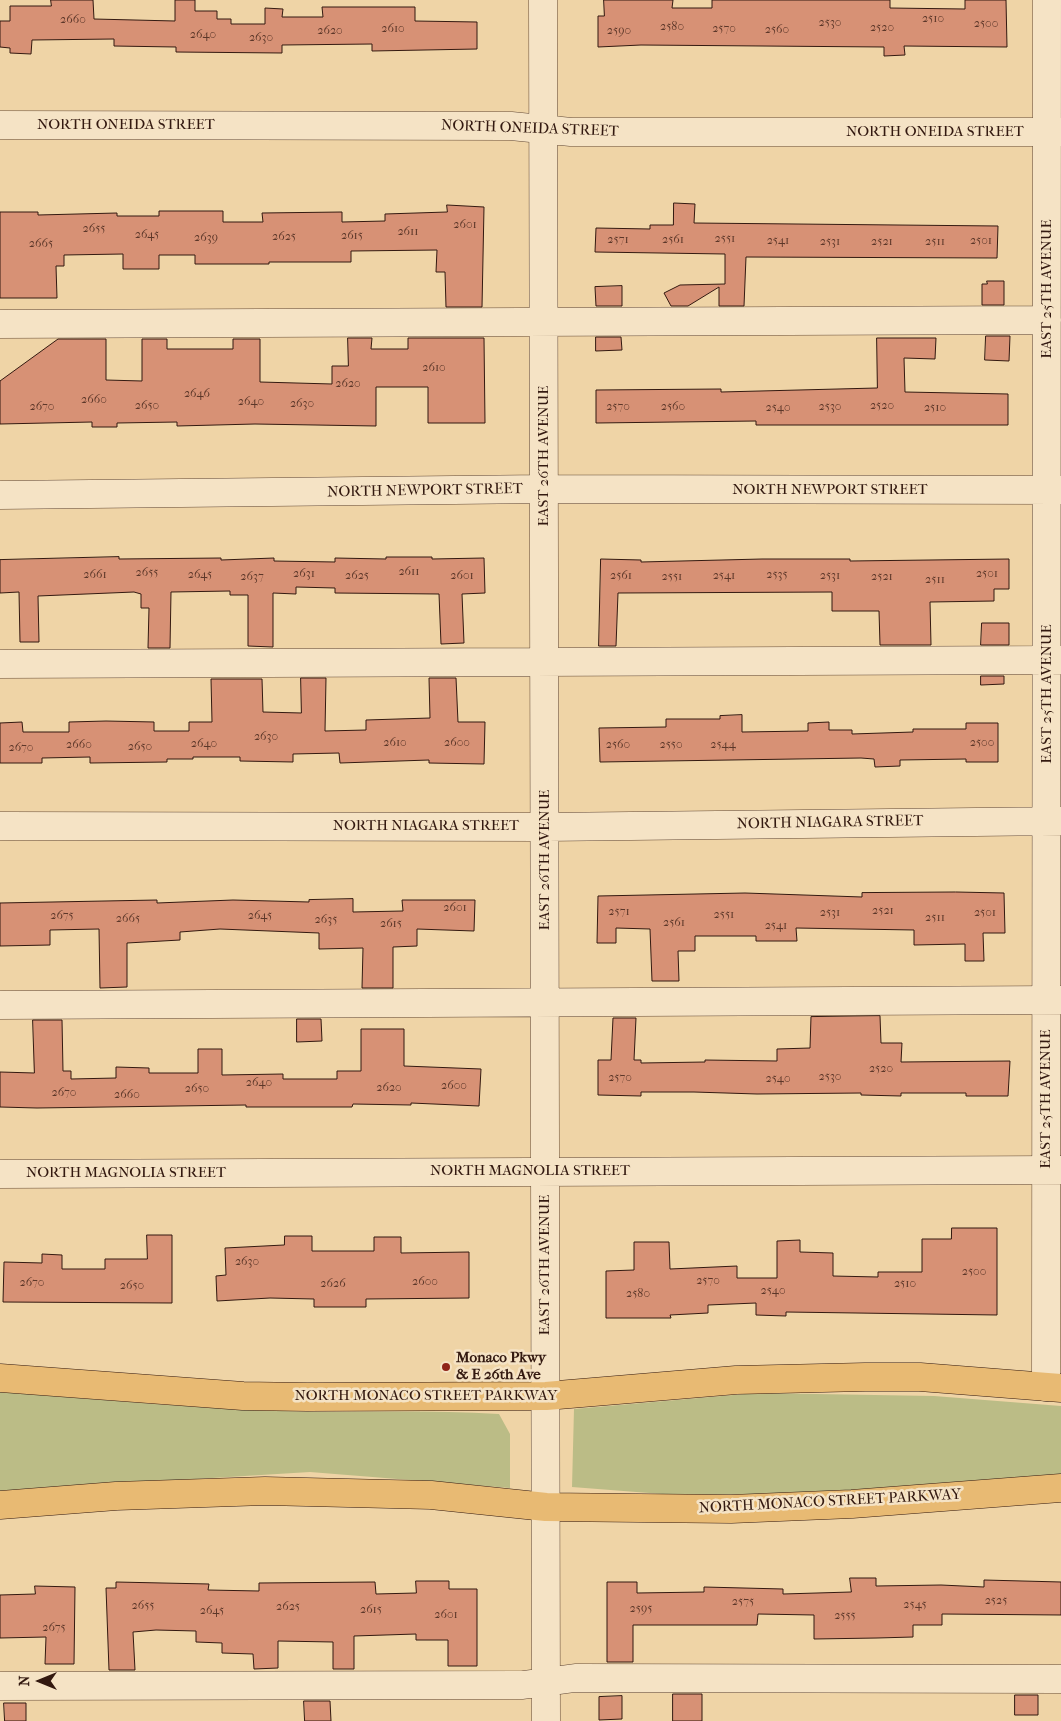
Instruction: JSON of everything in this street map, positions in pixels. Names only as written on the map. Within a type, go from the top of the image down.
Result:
[{"type":"main road","name":"NORTH MONACO STREET PARKWAY","points":[[0,1378],[243,1396],[546,1396],[736,1380],[920,1377],[1053,1388]]},
{"type":"main road","name":"NORTH MONACO STREET PARKWAY","points":[[0,1505],[116,1496],[265,1491],[431,1495],[546,1507],[731,1509],[852,1504],[1061,1488]]},
{"type":"street","name":"EAST 26TH AVENUE","points":[[543,0],[546,1721]]},
{"type":"street","name":"EAST 25TH AVENUE","points":[[1047,0],[1054,132],[1047,320],[1054,490],[1053,1388]]},
{"type":"street","name":"NORTH ONEIDA STREET","points":[[0,125],[511,126],[570,132],[1054,132]]},
{"type":"street","points":[[0,324],[1047,320]]},
{"type":"street","name":"NORTH NEWPORT STREET","points":[[0,495],[544,489],[1054,490]]},
{"type":"street","points":[[0,664],[1054,660]]},
{"type":"street","name":"NORTH NIAGARA STREET","points":[[0,826],[544,826],[1054,821]]},
{"type":"street","points":[[0,1005],[1054,1000]]},
{"type":"street","name":"NORTH MAGNOLIA STREET","points":[[0,1174],[545,1170],[1053,1170]]},
{"type":"street","points":[[0,1686],[523,1685],[575,1678],[1061,1679]]},
{"type":"green space","points":[[0,1392],[253,1410],[499,1414],[510,1434],[510,1488],[310,1472],[0,1491]]},
{"type":"green space","points":[[756,1393],[934,1396],[1061,1406],[1061,1478],[840,1493],[675,1495],[572,1487],[574,1409]]},
{"type":"building","points":[[51,0],[93,0],[94,19],[175,21],[175,0],[195,0],[195,11],[217,11],[217,19],[231,19],[231,24],[265,24],[265,8],[283,9],[282,17],[323,17],[322,7],[415,7],[415,21],[477,22],[477,49],[372,51],[372,44],[282,45],[282,53],[176,52],[176,47],[114,46],[114,39],[32,40],[31,54],[10,53],[10,48],[0,47],[0,21],[10,21],[10,6],[51,6]]},
{"type":"building","points":[[604,0],[673,0],[672,8],[712,8],[712,0],[890,0],[890,8],[965,9],[965,0],[1006,0],[1007,47],[904,46],[905,55],[884,56],[884,47],[641,45],[598,47],[598,16],[604,16]]},
{"type":"building","points":[[674,203],[695,204],[694,223],[998,226],[997,258],[746,257],[744,306],[719,306],[719,287],[688,306],[671,306],[664,293],[680,285],[725,284],[725,254],[595,252],[596,228],[650,229],[650,225],[673,225]]},
{"type":"building","points":[[447,205],[484,207],[482,307],[446,307],[445,272],[436,272],[437,250],[351,251],[351,262],[269,262],[269,264],[195,264],[195,255],[159,255],[159,269],[123,269],[123,254],[64,255],[64,266],[56,266],[57,298],[0,298],[0,212],[38,212],[38,215],[117,213],[117,216],[159,216],[159,211],[223,211],[223,222],[263,222],[262,213],[342,212],[342,222],[385,221],[385,214],[447,212]]},
{"type":"building","points":[[987,281],[1004,281],[1004,305],[982,305],[982,284],[987,284]]},
{"type":"building","points":[[622,286],[622,306],[596,306],[595,287]]},
{"type":"building","points":[[986,336],[1010,336],[1009,361],[985,360]]},
{"type":"building","points":[[596,337],[621,337],[622,350],[596,351]]},
{"type":"building","points":[[348,338],[372,338],[371,349],[408,349],[408,338],[484,338],[485,423],[428,423],[428,387],[376,387],[376,426],[255,424],[177,426],[177,422],[117,423],[117,427],[92,427],[92,422],[0,424],[0,381],[58,339],[106,339],[106,380],[142,381],[142,339],[167,339],[167,349],[233,349],[233,339],[260,339],[260,382],[332,384],[332,366],[348,366]]},
{"type":"building","points":[[877,338],[936,338],[935,359],[904,358],[905,392],[1008,394],[1008,425],[756,425],[756,421],[596,423],[596,390],[721,389],[721,392],[877,388]]},
{"type":"building","points":[[119,557],[119,559],[221,558],[221,560],[274,558],[274,561],[335,562],[335,558],[484,558],[485,593],[462,594],[464,643],[441,644],[439,594],[335,593],[335,588],[296,587],[296,594],[273,593],[273,647],[248,646],[248,595],[230,595],[230,591],[171,592],[170,648],[148,648],[149,608],[141,608],[141,594],[134,592],[38,596],[39,642],[20,642],[19,592],[0,593],[0,560]]},
{"type":"building","points":[[601,559],[641,560],[641,562],[762,559],[850,559],[850,561],[1009,559],[1009,589],[994,589],[994,601],[930,602],[931,645],[880,645],[879,611],[832,611],[832,592],[618,593],[616,646],[599,646]]},
{"type":"building","points":[[982,623],[1009,623],[1009,645],[981,645]]},
{"type":"building","points":[[981,676],[1004,676],[1004,684],[981,685]]},
{"type":"building","points":[[301,678],[326,678],[325,731],[366,730],[366,720],[430,718],[429,678],[456,678],[458,722],[485,722],[484,764],[429,763],[429,760],[340,763],[339,753],[293,754],[293,762],[240,761],[240,757],[193,757],[193,759],[167,759],[167,762],[90,763],[90,757],[42,758],[42,763],[0,763],[0,723],[22,722],[23,732],[69,732],[69,722],[106,721],[154,722],[154,731],[189,731],[189,722],[212,722],[211,679],[262,679],[263,712],[301,713]]},
{"type":"building","points":[[742,715],[742,732],[808,731],[808,723],[829,722],[829,730],[852,730],[852,734],[913,732],[913,729],[966,729],[966,723],[998,723],[998,762],[966,762],[966,759],[900,760],[900,766],[875,767],[874,759],[861,758],[600,762],[599,728],[666,727],[666,719],[720,719],[720,716]]},
{"type":"building","points":[[745,893],[862,897],[862,893],[1004,893],[1005,933],[983,933],[984,961],[965,961],[965,944],[914,945],[914,930],[796,928],[797,941],[756,941],[756,936],[695,936],[695,951],[678,951],[679,981],[652,981],[650,929],[616,928],[616,943],[597,943],[598,896]]},
{"type":"building","points":[[353,899],[353,912],[403,911],[402,900],[475,900],[474,931],[417,929],[417,946],[393,947],[393,988],[362,988],[363,948],[319,949],[319,933],[220,929],[180,932],[180,940],[127,943],[127,987],[100,988],[99,929],[50,930],[50,945],[0,946],[0,903],[157,900],[157,903],[233,900],[309,902],[309,900]]},
{"type":"building","points":[[880,1016],[881,1043],[902,1043],[901,1062],[1010,1061],[1008,1096],[966,1096],[966,1093],[901,1093],[901,1096],[861,1095],[861,1093],[757,1094],[694,1092],[641,1092],[641,1096],[598,1095],[598,1060],[611,1060],[613,1018],[636,1018],[634,1060],[641,1060],[641,1063],[705,1062],[705,1060],[777,1061],[777,1049],[810,1048],[811,1017]]},
{"type":"building","points":[[297,1019],[321,1019],[322,1041],[297,1042]]},
{"type":"building","points":[[33,1020],[62,1020],[63,1071],[71,1071],[71,1079],[116,1078],[116,1067],[149,1068],[149,1073],[198,1073],[198,1049],[222,1049],[222,1075],[283,1074],[283,1079],[337,1079],[337,1071],[361,1071],[361,1029],[404,1029],[404,1066],[481,1069],[479,1106],[411,1103],[411,1105],[353,1104],[352,1107],[246,1107],[246,1105],[0,1107],[0,1072],[34,1073]]},
{"type":"building","points":[[952,1228],[997,1228],[997,1315],[786,1312],[786,1316],[756,1315],[756,1303],[708,1305],[708,1313],[670,1315],[671,1318],[606,1318],[606,1271],[634,1270],[634,1242],[669,1242],[670,1269],[737,1266],[737,1278],[777,1278],[777,1241],[800,1240],[800,1252],[833,1253],[833,1276],[878,1277],[878,1272],[922,1272],[922,1239],[951,1239]]},
{"type":"building","points":[[147,1235],[172,1235],[172,1303],[3,1302],[4,1262],[42,1263],[42,1254],[62,1255],[62,1269],[105,1269],[105,1259],[147,1259]]},
{"type":"building","points":[[285,1236],[312,1236],[312,1251],[374,1251],[374,1237],[401,1237],[401,1253],[469,1252],[469,1298],[366,1299],[366,1307],[314,1307],[314,1299],[270,1298],[217,1301],[216,1276],[226,1275],[225,1248],[284,1245]]},
{"type":"building","points":[[850,1578],[876,1578],[876,1586],[941,1585],[984,1587],[984,1580],[1061,1582],[1061,1615],[942,1614],[942,1625],[913,1625],[913,1637],[877,1638],[814,1639],[814,1615],[758,1614],[757,1625],[633,1625],[633,1662],[607,1662],[607,1582],[637,1582],[637,1593],[704,1592],[704,1587],[783,1589],[783,1594],[851,1592]]},
{"type":"building","points":[[416,1581],[449,1581],[449,1589],[477,1589],[477,1666],[448,1666],[448,1640],[416,1640],[416,1634],[354,1636],[354,1669],[333,1669],[333,1642],[278,1641],[278,1668],[254,1669],[253,1654],[222,1653],[222,1643],[196,1642],[196,1631],[156,1630],[133,1632],[135,1670],[109,1670],[106,1588],[116,1588],[116,1582],[209,1584],[208,1590],[259,1591],[259,1583],[375,1582],[376,1594],[416,1593]]},
{"type":"building","points":[[35,1586],[75,1587],[74,1664],[45,1664],[46,1637],[0,1638],[0,1595],[35,1594]]},
{"type":"building","points":[[673,1694],[702,1694],[702,1721],[673,1721]]},
{"type":"building","points":[[1015,1695],[1038,1695],[1038,1715],[1015,1715]]},
{"type":"building","points":[[622,1696],[622,1719],[599,1720],[599,1697]]},
{"type":"building","points":[[304,1701],[330,1701],[331,1721],[305,1721]]},
{"type":"building","points":[[4,1703],[26,1703],[26,1721],[5,1721]]},
{"type":"place","name":"Monaco Pkwy & E 26th Ave","points":[[446,1367]]}]
